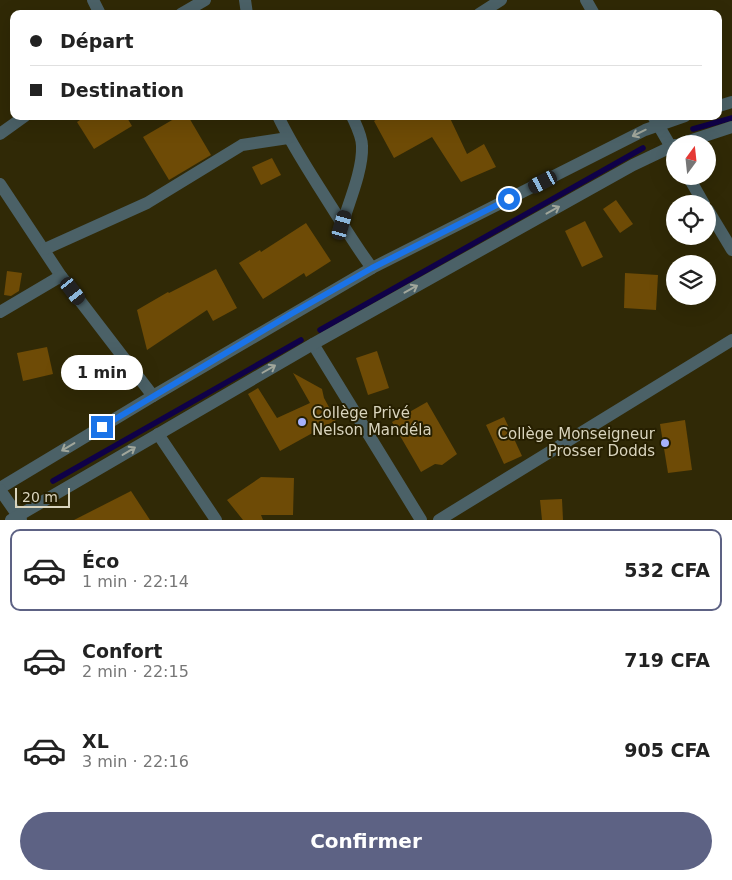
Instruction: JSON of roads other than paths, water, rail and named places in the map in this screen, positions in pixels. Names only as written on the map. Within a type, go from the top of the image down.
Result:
[{"type":"street","points":[[188,10],[204,0]]},
{"type":"street","points":[[485,10],[500,0]]},
{"type":"street","points":[[0,134],[19,120]]},
{"type":"street","points":[[280,120],[288,138],[342,225],[372,268]]},
{"type":"street","points":[[342,225],[358,173],[362,145],[354,120]]},
{"type":"street","points":[[666,135],[656,120],[372,268],[152,396],[0,489],[17,519],[313,344],[633,165],[666,152]]},
{"type":"street","points":[[710,135],[732,127]]},
{"type":"street","points":[[44,249],[147,203],[242,145],[288,138]]},
{"type":"street","points":[[0,184],[62,276],[152,396]]},
{"type":"street","points":[[716,223],[732,250]]},
{"type":"street","points":[[0,312],[62,276]]},
{"type":"street","points":[[440,520],[732,340]]},
{"type":"street","points":[[313,344],[422,520]]},
{"type":"street","points":[[158,434],[216,520]]},
{"type":"waterway","points":[[693,129],[732,118]]},
{"type":"waterway","points":[[320,330],[643,148]]},
{"type":"waterway","points":[[53,481],[301,340]]},
{"type":"place","name":"Collège Privé Nelson Mandéla","points":[[302,422]]},
{"type":"place","name":"Collège Monseigneur Prosser Dodds","points":[[665,443]]}]
